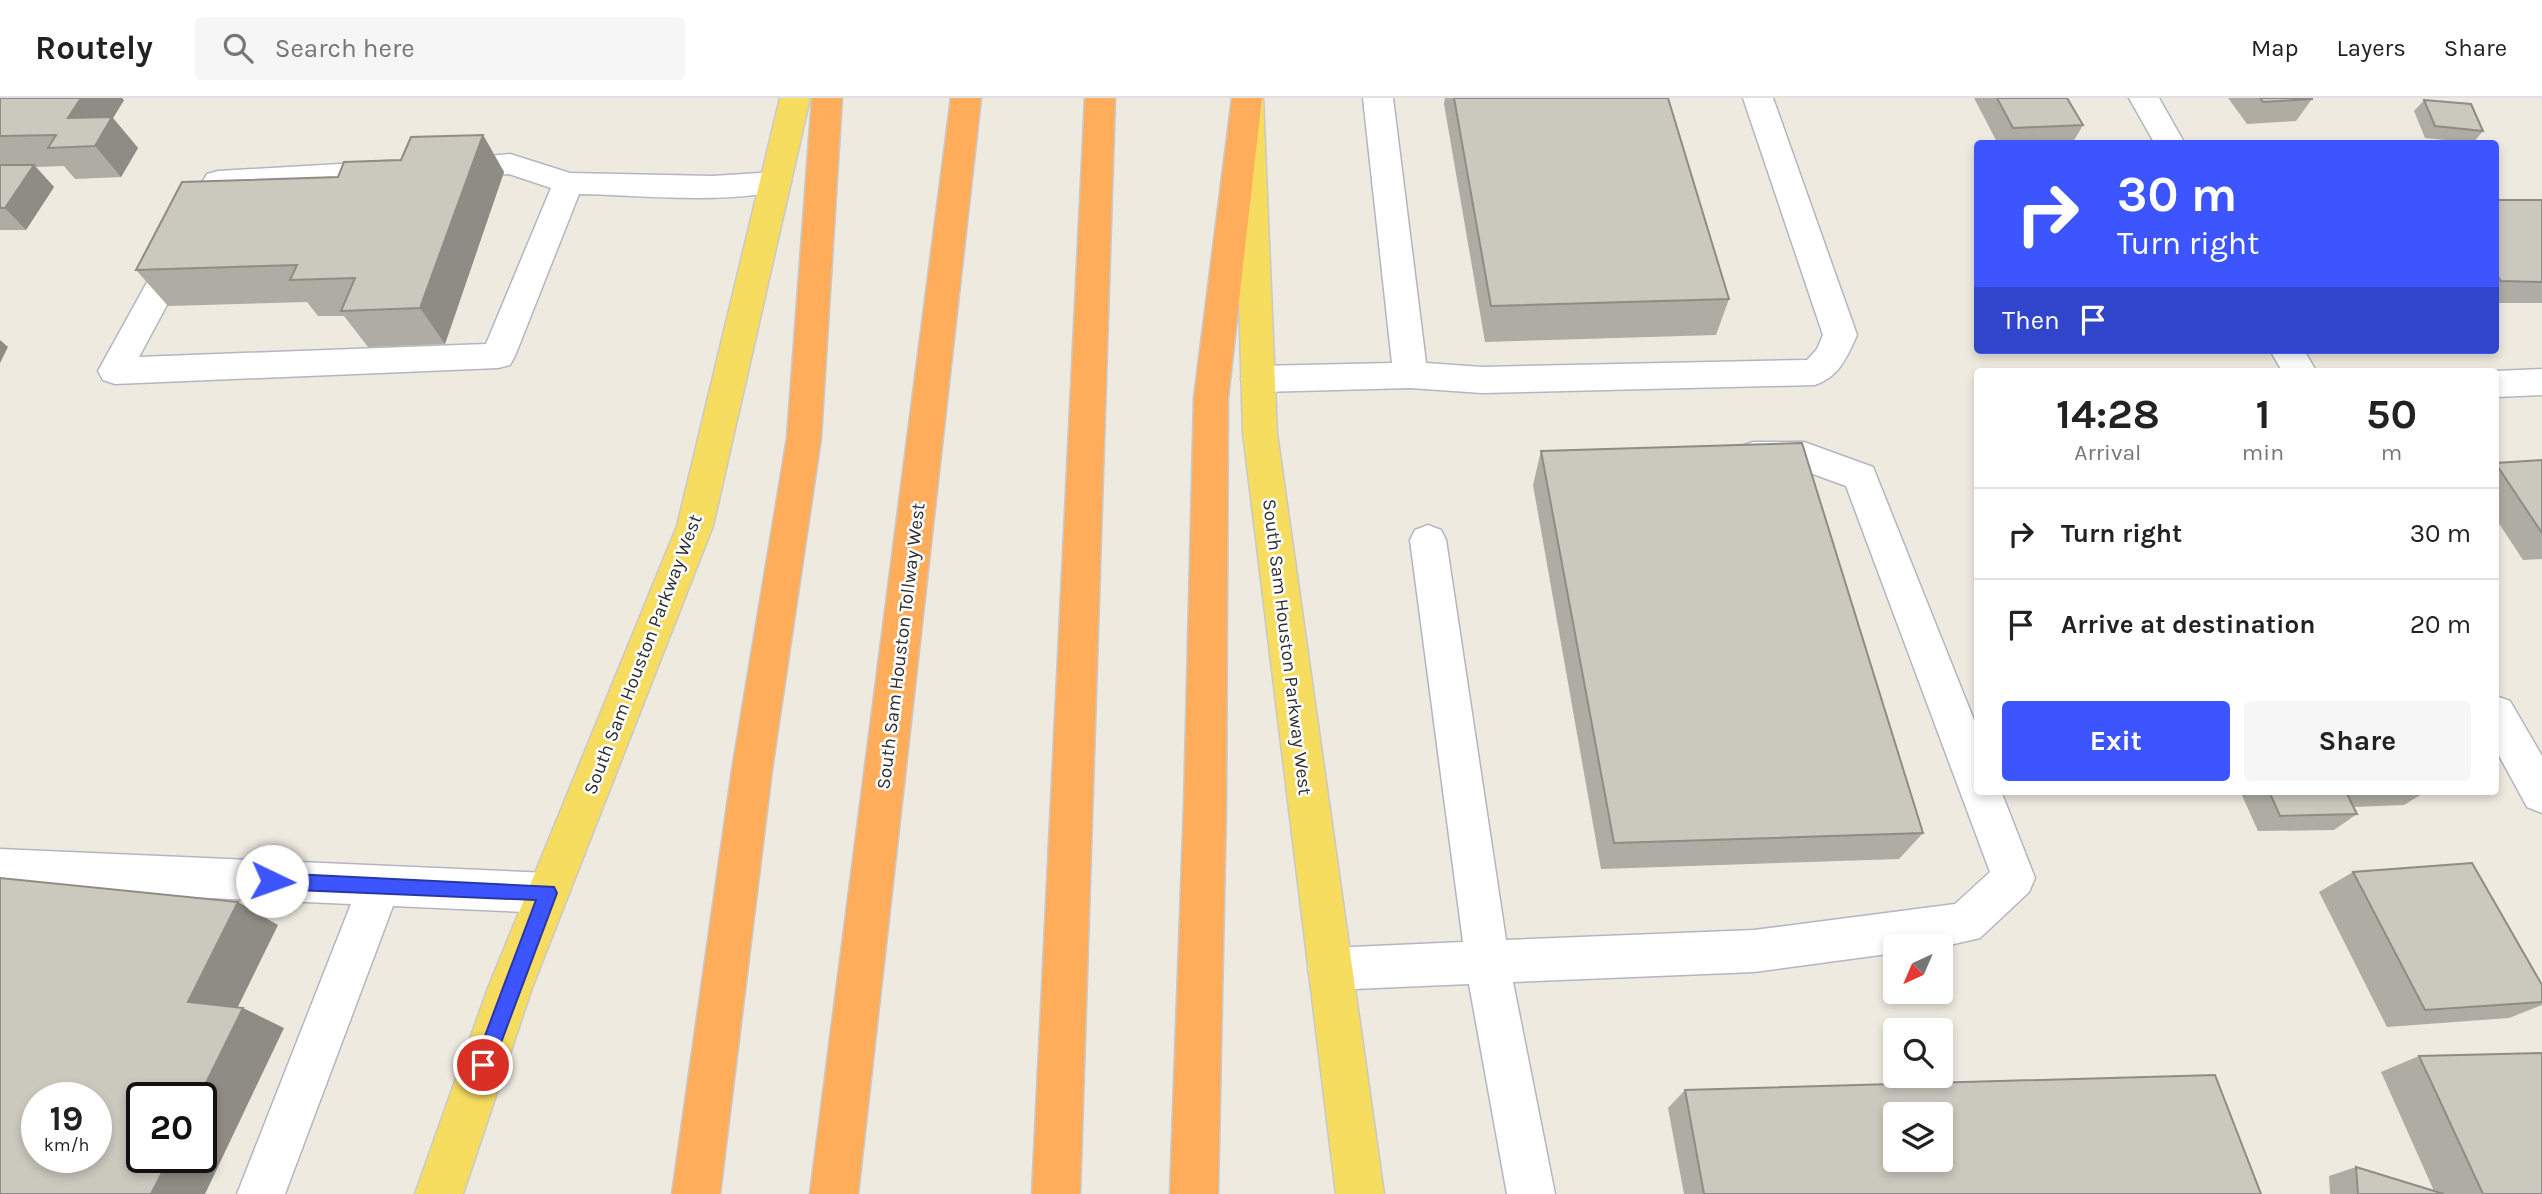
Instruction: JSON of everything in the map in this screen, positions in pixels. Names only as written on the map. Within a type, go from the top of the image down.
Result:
[{"type":"highway","points":[[696,1194],[752,770],[804,438],[827,98]]},
{"type":"highway","name":"South Sam Houston Tollway West","points":[[834,1194],[966,98]]},
{"type":"highway","points":[[1056,1194],[1100,98]]},
{"type":"highway","points":[[1194,1194],[1205,791],[1211,398],[1248,98]]},
{"type":"main road","name":"South Sam Houston Parkway West","points":[[439,1194],[510,988],[695,526],[795,98]]},
{"type":"main road","name":"South Sam Houston Parkway West","points":[[1248,98],[1260,433],[1360,1194]]},
{"type":"street","points":[[1378,98],[1410,375]]},
{"type":"street","points":[[1258,379],[1410,375],[1482,380],[1815,372],[1831,356],[1840,335],[1758,98]]},
{"type":"street","points":[[2144,98],[2168,140]]},
{"type":"street","points":[[568,183],[498,356],[115,371],[218,181],[510,164],[568,183],[712,186],[776,182]]},
{"type":"street","points":[[2499,384],[2542,382]]},
{"type":"street","points":[[1722,456],[1804,456],[1860,477],[1974,773]]},
{"type":"street","points":[[1428,540],[1487,961],[1531,1194]]},
{"type":"street","points":[[2499,718],[2542,794]]},
{"type":"street","points":[[1330,969],[1754,951],[1965,923],[2014,878],[1982,795]]},
{"type":"street","points":[[0,869],[548,893]]},
{"type":"street","points":[[261,1194],[380,886]]},
{"type":"building","points":[[0,98],[81,98],[68,118],[112,117],[95,146],[48,148],[56,135],[0,136]]},
{"type":"building","points":[[1454,98],[1668,98],[1729,299],[1491,306]]},
{"type":"building","points":[[1997,98],[2067,98],[2083,125],[2013,128]]},
{"type":"building","points":[[2260,98],[2312,98],[2312,99],[2263,102]]},
{"type":"building","points":[[2424,100],[2471,104],[2483,131],[2435,126]]},
{"type":"building","points":[[483,135],[420,308],[341,311],[355,278],[290,280],[297,265],[136,270],[182,182],[338,177],[344,162],[401,160],[411,137]]},
{"type":"building","points":[[0,165],[34,165],[5,208],[0,208]]},
{"type":"building","points":[[2499,200],[2542,200],[2542,282],[2501,281]]},
{"type":"building","points":[[1802,443],[1923,833],[1614,843],[1541,451]]},
{"type":"building","points":[[2542,460],[2542,533],[2499,468],[2499,463]]},
{"type":"building","points":[[2271,795],[2348,795],[2357,814],[2280,816]]},
{"type":"building","points":[[2472,863],[2542,985],[2542,1002],[2425,1010],[2353,872]]},
{"type":"building","points":[[0,878],[238,902],[188,1002],[243,1008],[206,1082],[126,1082],[126,1173],[162,1173],[151,1194],[0,1194]]},
{"type":"building","points":[[2542,1053],[2542,1194],[2483,1194],[2419,1056]]},
{"type":"building","points":[[2215,1075],[2261,1194],[1704,1194],[1685,1090],[1883,1084],[1883,1088],[1953,1088],[1953,1082]]},
{"type":"building","points":[[2356,1167],[2444,1194],[2358,1194]]},
{"type":"route","points":[[272,881],[548,893],[483,1065]]}]
